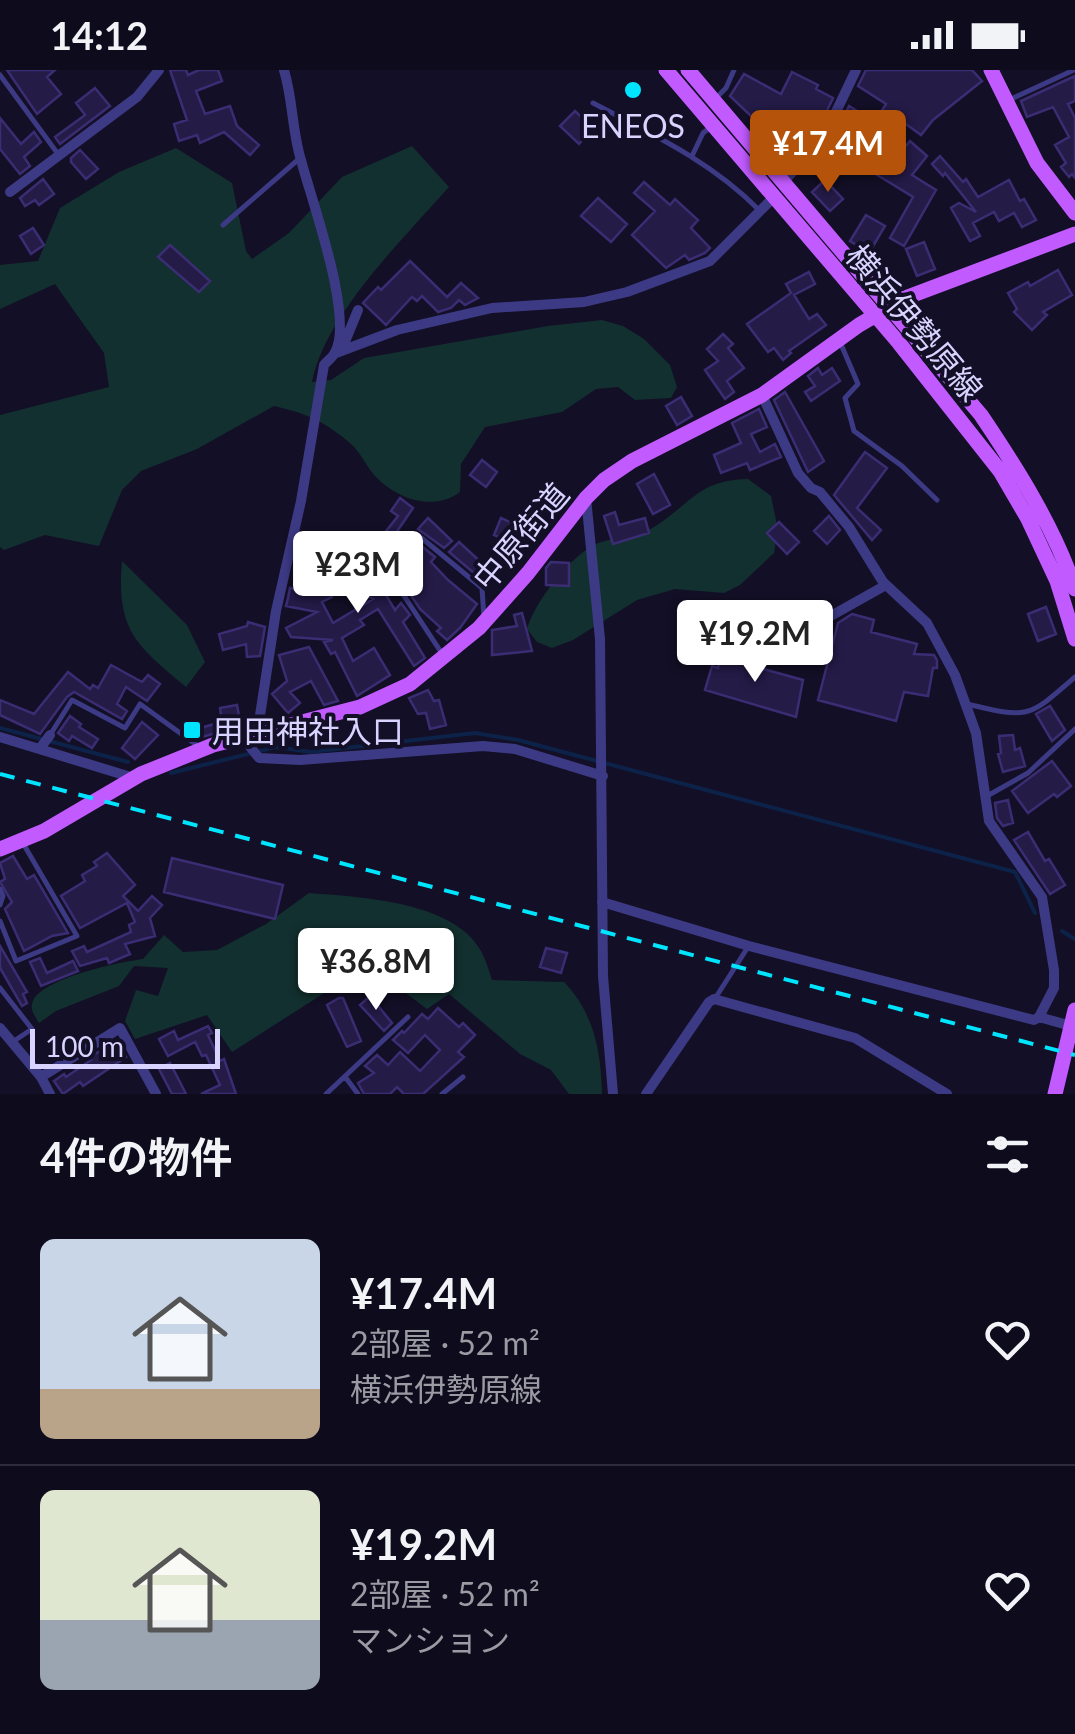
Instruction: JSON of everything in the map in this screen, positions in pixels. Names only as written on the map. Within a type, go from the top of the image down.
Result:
[{"type":"main road","name":"横浜伊勢原線","points":[[666,70],[774,197],[981,416],[1014,464],[1075,589]]},
{"type":"main road","name":"横浜伊勢原線","points":[[688,70],[784,182],[1000,471],[1057,581],[1075,639]]},
{"type":"main road","points":[[991,70],[1037,163],[1075,213]]},
{"type":"main road","name":"中原街道","points":[[0,849],[22,842],[134,778],[204,749],[333,716],[393,693],[445,657],[484,621],[528,573],[586,498],[632,460],[762,395],[839,339],[924,289],[1075,234]]},
{"type":"main road","points":[[1055,1094],[1073,1018]]},
{"type":"street","points":[[10,192],[137,97],[159,70]]},
{"type":"street","points":[[284,70],[300,158],[338,298],[336,353]]},
{"type":"street","points":[[784,182],[822,141],[856,70]]},
{"type":"street","points":[[336,353],[397,330],[492,308],[584,302],[628,292],[710,261],[774,197]]},
{"type":"street","points":[[358,310],[344,344],[324,365],[301,501],[249,739],[259,758],[300,760],[484,746],[515,749],[603,774]]},
{"type":"street","points":[[762,395],[798,473],[849,527],[886,585],[927,623],[966,704],[976,732],[989,821],[1042,897],[1054,988],[1039,1017]]},
{"type":"street","points":[[586,498],[600,638],[603,976],[613,1094]]},
{"type":"street","points":[[829,617],[886,585]]},
{"type":"street","points":[[0,737],[45,742],[134,778]]},
{"type":"street","points":[[602,902],[938,998],[1034,1020],[1073,1018]]},
{"type":"street","points":[[646,1094],[714,999],[856,1038],[947,1094]]},
{"type":"street","points":[[0,1028],[42,1076],[50,1094]]},
{"type":"street","points":[[42,1076],[120,1028],[156,1094]]},
{"type":"lane","points":[[714,100],[726,88],[734,70]]},
{"type":"lane","points":[[1005,102],[1074,70]]},
{"type":"lane","points":[[0,75],[60,157]]},
{"type":"lane","points":[[593,103],[692,156],[735,185],[759,210]]},
{"type":"lane","points":[[692,156],[703,133],[713,125]]},
{"type":"lane","points":[[764,132],[806,160]]},
{"type":"lane","points":[[822,141],[869,169]]},
{"type":"lane","points":[[223,224],[300,158]]},
{"type":"lane","points":[[839,339],[858,384],[845,398],[854,431],[902,466],[937,500]]},
{"type":"lane","points":[[382,584],[418,535],[482,588],[484,621]]},
{"type":"lane","points":[[389,573],[445,657]]},
{"type":"lane","points":[[966,704],[1006,714],[1024,714],[1041,708],[1075,677]]},
{"type":"lane","points":[[45,742],[72,700],[124,728],[140,704],[204,749]]},
{"type":"lane","points":[[987,796],[1028,773],[1075,729]]},
{"type":"lane","points":[[0,922],[16,961],[77,936],[22,842]]},
{"type":"lane","points":[[0,889],[4,896],[0,905]]},
{"type":"lane","points":[[714,999],[749,946]]},
{"type":"lane","points":[[0,988],[32,1029],[12,1043]]},
{"type":"lane","points":[[326,1094],[408,1017]]},
{"type":"lane","points":[[442,1094],[462,1077]]},
{"type":"lane","points":[[346,1078],[358,1094]]},
{"type":"green space","points":[[412,146],[449,187],[349,304],[320,356],[312,382],[331,380],[364,358],[602,320],[623,326],[644,339],[670,365],[677,387],[671,398],[635,400],[618,387],[596,389],[562,412],[485,427],[461,464],[460,492],[427,502],[404,496],[384,484],[351,444],[324,424],[274,406],[197,449],[141,471],[122,490],[99,546],[45,535],[4,550],[0,547],[0,415],[109,387],[104,353],[55,284],[0,309],[0,265],[38,261],[60,208],[119,172],[176,148],[232,183],[246,251],[252,259],[289,233],[342,177]]},
{"type":"green space","points":[[748,479],[771,496],[778,530],[774,553],[740,585],[724,593],[675,589],[637,600],[573,640],[552,648],[537,642],[527,629],[545,594],[584,551],[654,527],[717,484]]},
{"type":"green space","points":[[122,561],[187,625],[205,662],[186,687],[133,634],[122,604]]},
{"type":"green space","points":[[309,893],[404,905],[450,921],[468,934],[481,951],[492,980],[564,982],[594,1033],[602,1094],[569,1094],[551,1070],[520,1054],[449,994],[427,1009],[403,991],[329,990],[232,1052],[207,1015],[135,1039],[125,1021],[136,990],[158,996],[168,968],[134,966],[119,986],[56,1011],[39,1023],[33,1012],[33,1001],[51,985],[83,972],[143,959],[164,935],[183,952],[217,950],[266,924]]},
{"type":"building","points":[[7,70],[55,70],[47,77],[61,94],[37,114]]},
{"type":"building","points":[[170,70],[186,70],[188,75],[199,70],[218,70],[222,81],[196,91],[205,114],[230,106],[237,126],[259,145],[250,155],[224,132],[200,143],[197,135],[179,141],[174,124],[187,120]]},
{"type":"building","points":[[866,70],[972,70],[982,81],[933,120],[921,135],[892,114],[870,149],[892,163],[910,141],[927,156],[912,175],[936,190],[904,246],[890,238],[913,197],[874,173],[876,168],[872,164],[832,140],[849,106],[875,122],[886,104],[858,86]]},
{"type":"building","points":[[792,72],[833,98],[815,136],[802,150],[751,116],[730,96],[744,74],[781,94]]},
{"type":"building","points":[[1075,76],[1075,101],[1068,104],[1075,118],[1075,178],[1061,167],[1066,163],[1055,145],[1069,137],[1053,107],[1027,117],[1021,101]]},
{"type":"building","points":[[95,88],[110,106],[60,144],[55,137],[85,115],[76,103]]},
{"type":"building","points":[[575,111],[593,128],[579,144],[560,126]]},
{"type":"building","points":[[0,118],[21,144],[34,132],[41,142],[24,157],[30,166],[20,174],[0,149]]},
{"type":"building","points":[[80,150],[98,169],[86,179],[71,162]]},
{"type":"building","points":[[825,150],[840,159],[830,176],[814,162]]},
{"type":"building","points":[[940,156],[963,182],[966,179],[978,197],[1009,180],[1036,220],[1022,227],[1014,213],[999,221],[994,212],[973,223],[980,236],[970,241],[951,208],[959,203],[976,212],[945,173],[943,176],[932,164]]},
{"type":"building","points":[[43,179],[54,194],[39,205],[35,200],[25,206],[20,198]]},
{"type":"building","points":[[825,180],[843,199],[830,211],[812,192]]},
{"type":"building","points":[[644,182],[670,205],[675,199],[698,220],[691,228],[710,248],[705,253],[689,260],[685,255],[666,268],[632,235],[655,211],[634,193]]},
{"type":"building","points":[[598,198],[627,224],[611,242],[581,216]]},
{"type":"building","points":[[866,215],[885,226],[869,253],[850,241]]},
{"type":"building","points":[[33,228],[44,245],[31,254],[20,236]]},
{"type":"building","points":[[924,242],[935,269],[917,276],[906,249]]},
{"type":"building","points":[[170,245],[210,281],[199,292],[158,257]]},
{"type":"building","points":[[410,261],[447,297],[461,283],[478,298],[465,305],[459,300],[438,312],[422,296],[417,301],[412,297],[386,325],[363,303]]},
{"type":"building","points":[[1058,270],[1072,295],[1043,312],[1047,315],[1032,330],[1014,312],[1017,309],[1008,293]]},
{"type":"building","points":[[809,272],[815,284],[794,295],[809,319],[817,314],[826,325],[789,351],[783,360],[774,348],[768,352],[747,324],[791,293],[786,284]]},
{"type":"building","points":[[723,334],[733,344],[728,348],[744,368],[727,381],[734,392],[725,399],[705,370],[718,361],[707,349]]},
{"type":"building","points":[[818,368],[822,375],[832,368],[840,381],[811,401],[805,392],[815,386],[808,376]]},
{"type":"building","points":[[785,392],[824,461],[808,472],[774,400]]},
{"type":"building","points":[[681,397],[692,416],[677,425],[666,406]]},
{"type":"building","points":[[759,409],[767,427],[751,434],[760,452],[775,444],[781,457],[750,470],[747,463],[721,473],[714,455],[741,443],[732,423]]},
{"type":"building","points":[[865,452],[887,468],[857,508],[881,530],[872,540],[834,495]]},
{"type":"building","points":[[482,460],[497,472],[486,487],[470,475]]},
{"type":"building","points":[[654,474],[670,505],[653,514],[637,484]]},
{"type":"building","points":[[400,498],[413,508],[381,555],[387,559],[376,584],[395,610],[401,603],[410,615],[403,622],[425,658],[414,666],[378,609],[360,620],[364,625],[342,638],[353,661],[374,648],[390,675],[357,696],[335,652],[331,654],[324,642],[333,640],[291,637],[286,628],[317,612],[286,606],[290,588],[312,592],[325,585],[332,597],[322,602],[333,623],[373,599],[351,588],[372,549],[398,516],[391,511]]},
{"type":"building","points":[[615,512],[619,525],[645,518],[649,533],[613,544],[604,516]]},
{"type":"building","points":[[829,516],[840,530],[827,544],[814,531]]},
{"type":"building","points":[[428,518],[452,541],[444,548],[418,529]]},
{"type":"building","points":[[501,518],[528,530],[521,546],[494,535]]},
{"type":"building","points":[[779,522],[799,542],[787,554],[767,533]]},
{"type":"building","points":[[459,542],[483,564],[474,573],[449,552]]},
{"type":"building","points":[[419,544],[435,557],[431,562],[448,580],[477,604],[447,640],[410,594],[414,590],[397,574]]},
{"type":"building","points":[[551,562],[569,563],[569,586],[546,585],[546,568]]},
{"type":"building","points":[[1046,607],[1056,634],[1038,641],[1028,614]]},
{"type":"building","points":[[522,613],[532,651],[492,655],[492,630],[517,626],[514,615]]},
{"type":"building","points":[[852,614],[874,620],[871,632],[917,644],[914,654],[934,655],[937,660],[928,696],[904,692],[896,721],[818,700],[838,623]]},
{"type":"building","points":[[248,622],[265,627],[260,656],[247,657],[246,644],[223,650],[219,634],[247,626]]},
{"type":"building","points":[[723,646],[733,648],[731,660],[803,680],[796,717],[705,690],[712,666],[718,668]]},
{"type":"building","points":[[309,647],[338,701],[324,705],[311,681],[290,692],[300,703],[288,713],[272,694],[287,681],[279,655]]},
{"type":"building","points":[[111,665],[142,682],[148,675],[160,684],[147,701],[126,687],[117,704],[127,711],[122,719],[74,692],[40,734],[0,715],[0,700],[34,714],[68,672],[90,689],[93,685],[98,688]]},
{"type":"building","points":[[428,690],[434,701],[439,700],[446,725],[430,729],[426,713],[418,714],[409,698]]},
{"type":"building","points":[[237,705],[241,726],[202,737],[200,728],[222,722],[220,708]]},
{"type":"building","points":[[1050,706],[1065,730],[1052,741],[1036,714]]},
{"type":"building","points":[[70,716],[98,739],[92,748],[58,733]]},
{"type":"building","points":[[142,722],[158,735],[135,759],[122,748]]},
{"type":"building","points":[[1013,735],[1015,750],[1020,748],[1025,766],[1003,772],[999,736]]},
{"type":"building","points":[[1052,761],[1071,786],[1028,813],[1012,791]]},
{"type":"building","points":[[1008,800],[1013,823],[1003,826],[997,818],[995,803]]},
{"type":"building","points":[[1028,832],[1065,885],[1050,894],[1014,840]]},
{"type":"building","points":[[107,853],[135,885],[123,896],[138,911],[152,896],[162,905],[150,918],[155,936],[125,944],[130,954],[109,963],[107,958],[80,966],[72,951],[84,946],[87,952],[131,932],[129,925],[135,922],[127,903],[80,928],[61,896],[85,881],[82,875],[97,866],[94,862]]},
{"type":"building","points":[[13,856],[27,879],[34,875],[68,933],[52,936],[24,951],[5,909],[12,902],[0,882],[5,879],[0,863]]},
{"type":"building","points":[[172,858],[283,885],[275,919],[164,892]]},
{"type":"building","points":[[0,946],[27,992],[23,994],[27,1003],[22,1006],[0,968]]},
{"type":"building","points":[[546,948],[567,953],[561,973],[540,967]]},
{"type":"building","points":[[40,958],[47,973],[73,961],[78,971],[41,986],[30,962]]},
{"type":"building","points":[[370,996],[392,1023],[384,1031],[360,1005]]},
{"type":"building","points":[[343,998],[361,1041],[347,1047],[327,1005]]},
{"type":"building","points":[[438,1008],[475,1035],[458,1052],[464,1057],[423,1094],[404,1094],[397,1087],[390,1094],[364,1094],[358,1083],[374,1073],[365,1066],[377,1055],[388,1065],[400,1052],[420,1071],[440,1050],[425,1035],[408,1053],[393,1040],[422,1014],[428,1019]]},
{"type":"building","points":[[208,1026],[212,1033],[208,1035],[220,1061],[224,1059],[236,1094],[201,1094],[220,1085],[206,1055],[202,1056],[195,1042],[168,1056],[159,1039],[174,1031],[178,1040]]},
{"type":"building","points":[[118,1042],[126,1057],[83,1086],[80,1082],[63,1094],[54,1081]]},
{"type":"building","points":[[170,1063],[186,1094],[172,1094],[159,1069]]},
{"type":"waterway","points":[[0,728],[128,762]]},
{"type":"waterway","points":[[171,773],[276,747],[311,752],[475,733],[518,740],[1015,872],[1035,913]]},
{"type":"waterway","points":[[1062,931],[1075,939]]},
{"type":"railway","points":[[0,774],[1075,1055]]},
{"type":"place","name":"ENEOS","points":[[633,90]]},
{"type":"place","name":"用田神社入口","points":[[192,730]]}]
